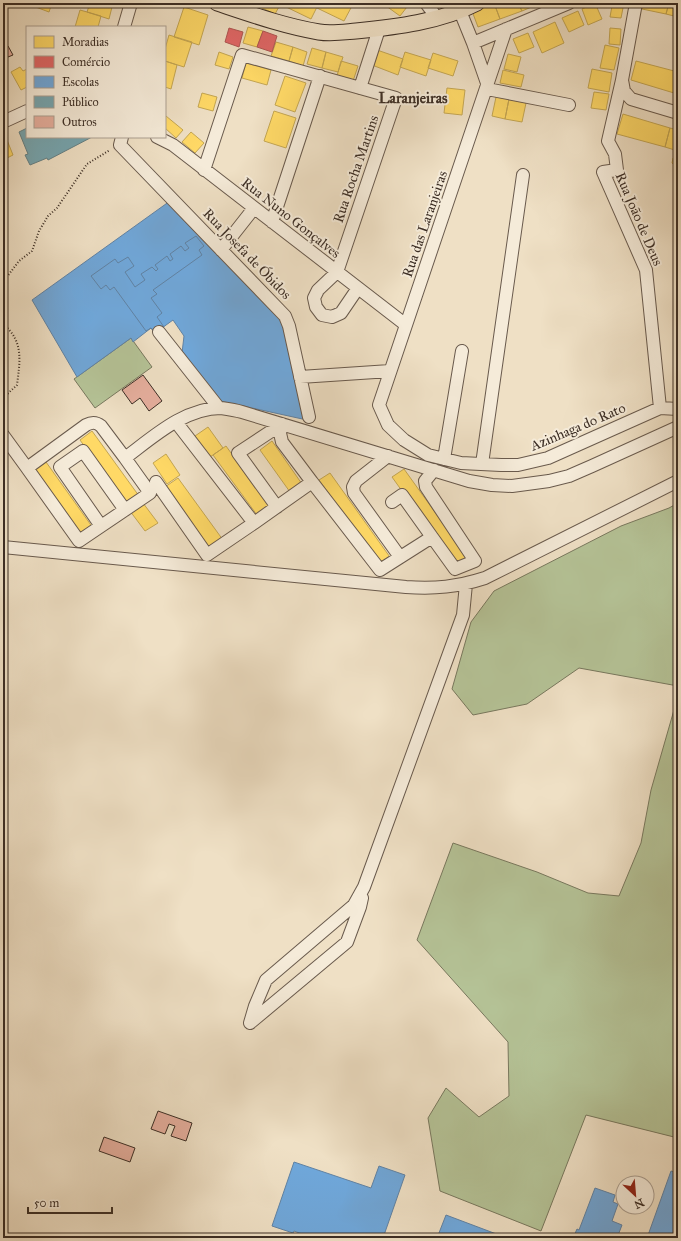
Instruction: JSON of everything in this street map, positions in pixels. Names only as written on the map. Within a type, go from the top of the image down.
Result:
[{"type":"main road","points":[[217,3],[288,26],[321,32],[379,29],[437,18],[460,11],[477,3]]},
{"type":"street","points":[[124,26],[131,3]]},
{"type":"street","points":[[426,3],[437,18]]},
{"type":"street","points":[[473,43],[570,3]]},
{"type":"street","points":[[636,3],[622,80],[624,91],[631,99],[678,113]]},
{"type":"street","points":[[460,11],[473,43],[487,88],[569,105]]},
{"type":"street","points":[[204,170],[242,55],[360,88],[379,29]]},
{"type":"street","name":"Rua das Laranjeiras","points":[[390,371],[506,29]]},
{"type":"street","points":[[272,222],[320,76]]},
{"type":"street","name":"Rua João de Deus","points":[[622,80],[608,142],[615,154],[617,170],[603,172],[646,270],[660,408]]},
{"type":"street","name":"Rua Rocha Martins","points":[[337,272],[396,98],[360,88]]},
{"type":"street","points":[[3,122],[26,111]]},
{"type":"street","name":"Rua Nuno Gonçalves","points":[[159,138],[172,145],[406,325]]},
{"type":"street","name":"Rua Josefa de Óbidos","points":[[121,141],[221,250],[285,316],[289,326],[309,417]]},
{"type":"street","points":[[482,464],[523,175]]},
{"type":"street","points":[[221,250],[254,208]]},
{"type":"street","points":[[337,272],[318,290],[314,298],[316,307],[322,315],[332,318],[341,314],[358,288]]},
{"type":"street","points":[[159,332],[220,408]]},
{"type":"street","points":[[444,459],[462,351]]},
{"type":"street","points":[[300,377],[390,371]]},
{"type":"street","name":"Azinhaga do Rato","points":[[390,371],[379,405],[388,425],[404,440],[428,455],[461,462],[518,465],[548,458],[660,408],[678,409]]},
{"type":"street","points":[[125,458],[176,422],[198,412],[220,408],[242,412],[469,481],[492,485],[512,486],[544,482],[569,476],[678,427]]},
{"type":"street","points":[[176,422],[254,524]]},
{"type":"street","points":[[3,435],[79,541],[150,493],[101,426],[97,423],[91,423],[27,468]]},
{"type":"street","points":[[282,424],[280,433],[282,442],[380,570],[432,537]]},
{"type":"street","points":[[277,507],[238,453],[282,424]]},
{"type":"street","points":[[101,526],[60,467],[83,451],[126,510]]},
{"type":"street","points":[[388,456],[356,481],[353,487],[354,493],[400,557]]},
{"type":"street","points":[[392,502],[402,495],[455,569],[475,561],[426,487],[425,481],[434,470]]},
{"type":"street","points":[[3,547],[429,589],[466,584],[485,578],[678,481]]},
{"type":"street","points":[[156,482],[207,555],[254,524],[312,482]]},
{"type":"street","points":[[364,887],[354,905],[266,980],[255,1006],[250,1023],[347,942],[360,907],[364,887],[463,615],[466,584]]},
{"type":"path","points":[[3,282],[19,261],[32,251],[39,231],[48,216],[58,208],[87,164],[121,141]]},
{"type":"path","points":[[3,324],[17,340],[21,359],[17,385],[3,398]]},
{"type":"green space","points":[[131,338],[152,367],[95,408],[74,379]]},
{"type":"green space","points":[[678,503],[678,686],[579,668],[527,704],[473,715],[452,689],[471,622],[494,591],[621,526],[669,508]]},
{"type":"green space","points":[[678,696],[678,1138],[586,1115],[541,1231],[440,1191],[428,1118],[446,1088],[479,1117],[509,1096],[508,1042],[417,940],[453,843],[537,872],[588,893],[619,896],[641,843],[651,790]]},
{"type":"building: Moradias","points":[[25,3],[52,3],[49,12]]},
{"type":"building: Moradias","points":[[90,3],[113,3],[109,19],[87,12]]},
{"type":"building: Moradias","points":[[251,3],[281,3],[275,14]]},
{"type":"building: Moradias","points":[[319,3],[311,19],[280,4]]},
{"type":"building: Moradias","points":[[319,3],[353,4],[344,21],[317,8]]},
{"type":"building: Moradias","points":[[382,3],[410,3],[400,16]]},
{"type":"building: Moradias","points":[[494,3],[500,19],[478,27],[472,11]]},
{"type":"building: Moradias","points":[[494,3],[518,3],[522,11],[500,19]]},
{"type":"building: Moradias","points":[[518,3],[541,3],[522,11]]},
{"type":"building: Moradias","points":[[595,3],[602,19],[588,25],[582,9]]},
{"type":"building: Moradias","points":[[608,3],[624,3],[621,18],[610,17],[612,6],[608,6]]},
{"type":"building: Moradias","points":[[643,3],[669,3],[666,14],[642,9]]},
{"type":"building: Moradias","points":[[669,3],[678,3],[678,17],[666,14]]},
{"type":"building: Moradias","points":[[184,7],[208,15],[199,45],[174,37]]},
{"type":"building: Moradias","points":[[80,10],[101,16],[98,26],[75,26]]},
{"type":"building: Moradias","points":[[578,11],[584,25],[569,32],[562,18]]},
{"type":"building: Moradias","points":[[555,22],[564,43],[542,53],[533,32]]},
{"type":"building: Moradias","points":[[248,27],[263,31],[257,47],[243,43]]},
{"type":"building: Moradias","points":[[610,28],[621,29],[620,45],[609,44]]},
{"type":"building: Moradias","points":[[528,33],[534,47],[519,53],[513,39]]},
{"type":"building: Moradias","points":[[169,35],[192,42],[184,67],[166,61],[166,46]]},
{"type":"building: Moradias","points":[[276,42],[293,47],[289,61],[271,56]]},
{"type":"building: Moradias","points":[[605,45],[619,48],[614,70],[600,68]]},
{"type":"building: Moradias","points":[[293,47],[307,52],[303,66],[289,61]]},
{"type":"building: Moradias","points":[[312,48],[326,52],[322,68],[307,64]]},
{"type":"building: Moradias","points":[[377,50],[403,59],[398,75],[372,65]]},
{"type":"building: Moradias","points":[[219,52],[233,57],[229,69],[215,65]]},
{"type":"building: Moradias","points":[[326,52],[343,57],[338,72],[322,68]]},
{"type":"building: Moradias","points":[[405,52],[431,60],[426,76],[400,67]]},
{"type":"building: Moradias","points":[[433,53],[458,61],[453,76],[428,68]]},
{"type":"building: Moradias","points":[[508,54],[521,57],[517,72],[504,69]]},
{"type":"building: Moradias","points":[[166,61],[177,65],[171,89],[166,87]]},
{"type":"building: Moradias","points":[[341,61],[358,66],[353,81],[337,76]]},
{"type":"building: Moradias","points":[[636,61],[678,72],[678,80],[674,93],[631,80]]},
{"type":"building: Moradias","points":[[246,63],[271,70],[267,85],[242,78]]},
{"type":"building: Moradias","points":[[20,67],[23,71],[26,70],[26,88],[21,90],[11,72]]},
{"type":"building: Moradias","points":[[592,69],[612,73],[609,92],[588,88]]},
{"type":"building: Moradias","points":[[503,70],[524,75],[521,87],[500,83]]},
{"type":"building: Moradias","points":[[285,76],[306,83],[295,112],[275,105]]},
{"type":"building: Moradias","points":[[447,88],[465,90],[462,115],[444,113]]},
{"type":"building: Moradias","points":[[594,92],[609,94],[606,110],[591,108]]},
{"type":"building: Moradias","points":[[202,93],[217,97],[213,111],[198,107]]},
{"type":"building: Moradias","points":[[496,97],[509,99],[505,119],[492,116]]},
{"type":"building: Moradias","points":[[509,99],[526,103],[522,122],[505,119]]},
{"type":"building: Moradias","points":[[274,111],[296,118],[286,148],[264,141]]},
{"type":"building: Moradias","points":[[623,114],[670,128],[665,147],[617,134]]},
{"type":"building: Moradias","points":[[166,116],[183,130],[176,138],[166,129]]},
{"type":"building: Moradias","points":[[670,128],[678,130],[678,151],[665,147]]},
{"type":"building: Moradias","points":[[191,132],[204,143],[195,153],[182,142]]},
{"type":"building: Moradias","points":[[7,140],[13,155],[3,160],[3,142]]},
{"type":"building: Moradias","points":[[673,158],[678,159],[678,168],[672,163]]},
{"type":"building: Moradias","points":[[208,427],[223,448],[210,457],[195,436]]},
{"type":"building: Moradias","points":[[92,431],[139,496],[126,504],[80,440]]},
{"type":"building: Moradias","points":[[272,441],[302,484],[290,492],[260,450]]},
{"type":"building: Moradias","points":[[226,446],[272,510],[260,519],[213,455]]},
{"type":"building: Moradias","points":[[166,454],[180,475],[167,484],[153,463]]},
{"type":"building: Moradias","points":[[46,462],[93,528],[80,536],[33,471]]},
{"type":"building: Moradias","points":[[404,469],[467,557],[455,565],[392,477]]},
{"type":"building: Moradias","points":[[330,473],[392,560],[382,567],[319,480]]},
{"type":"building: Moradias","points":[[178,478],[223,540],[210,548],[165,487]]},
{"type":"building: Moradias","points":[[143,503],[158,523],[145,531],[130,511]]},
{"type":"building: Comércio","points":[[229,28],[243,32],[239,47],[225,42]]},
{"type":"building: Comércio","points":[[263,31],[277,36],[272,52],[257,47]]},
{"type":"building: Escolas","points":[[170,201],[281,318],[307,420],[220,401],[182,353],[184,336],[173,320],[155,333],[151,328],[133,342],[131,338],[77,377],[32,300]]},
{"type":"building: Escolas","points":[[196,236],[204,246],[199,250],[202,255],[153,290],[157,294],[151,298],[162,313],[157,317],[164,327],[155,333],[151,328],[146,331],[114,287],[110,290],[106,285],[101,289],[91,276],[115,259],[118,263],[128,257],[134,266],[125,272],[135,287],[145,280],[141,274],[152,267],[156,271],[158,269],[155,265],[167,256],[170,261],[173,259],[170,254],[181,246],[185,251],[189,248],[185,243]]},
{"type":"building: Escolas","points":[[294,1162],[371,1188],[379,1166],[405,1175],[383,1238],[313,1238],[294,1231],[293,1233],[272,1226]]},
{"type":"building: Escolas","points":[[671,1171],[678,1173],[678,1238],[647,1238]]},
{"type":"building: Escolas","points":[[595,1188],[615,1195],[613,1202],[615,1203],[615,1212],[612,1221],[622,1225],[617,1238],[573,1238],[577,1229],[579,1230]]},
{"type":"building: Escolas","points":[[446,1215],[507,1238],[437,1238]]},
{"type":"building: Público","points":[[26,128],[26,138],[90,138],[48,160],[47,158],[30,165],[25,155],[28,154],[19,132]]},
{"type":"building: Outros","points":[[8,46],[13,55],[3,59],[3,48]]},
{"type":"building: Outros","points":[[143,375],[162,401],[149,411],[140,398],[132,404],[122,390]]},
{"type":"building: Outros","points":[[158,1111],[192,1123],[186,1141],[171,1136],[175,1126],[169,1124],[165,1134],[151,1129]]},
{"type":"building: Outros","points":[[104,1137],[135,1148],[130,1162],[99,1151]]},
{"type":"district","name":"Laranjeiras","points":[[413,98]]}]
